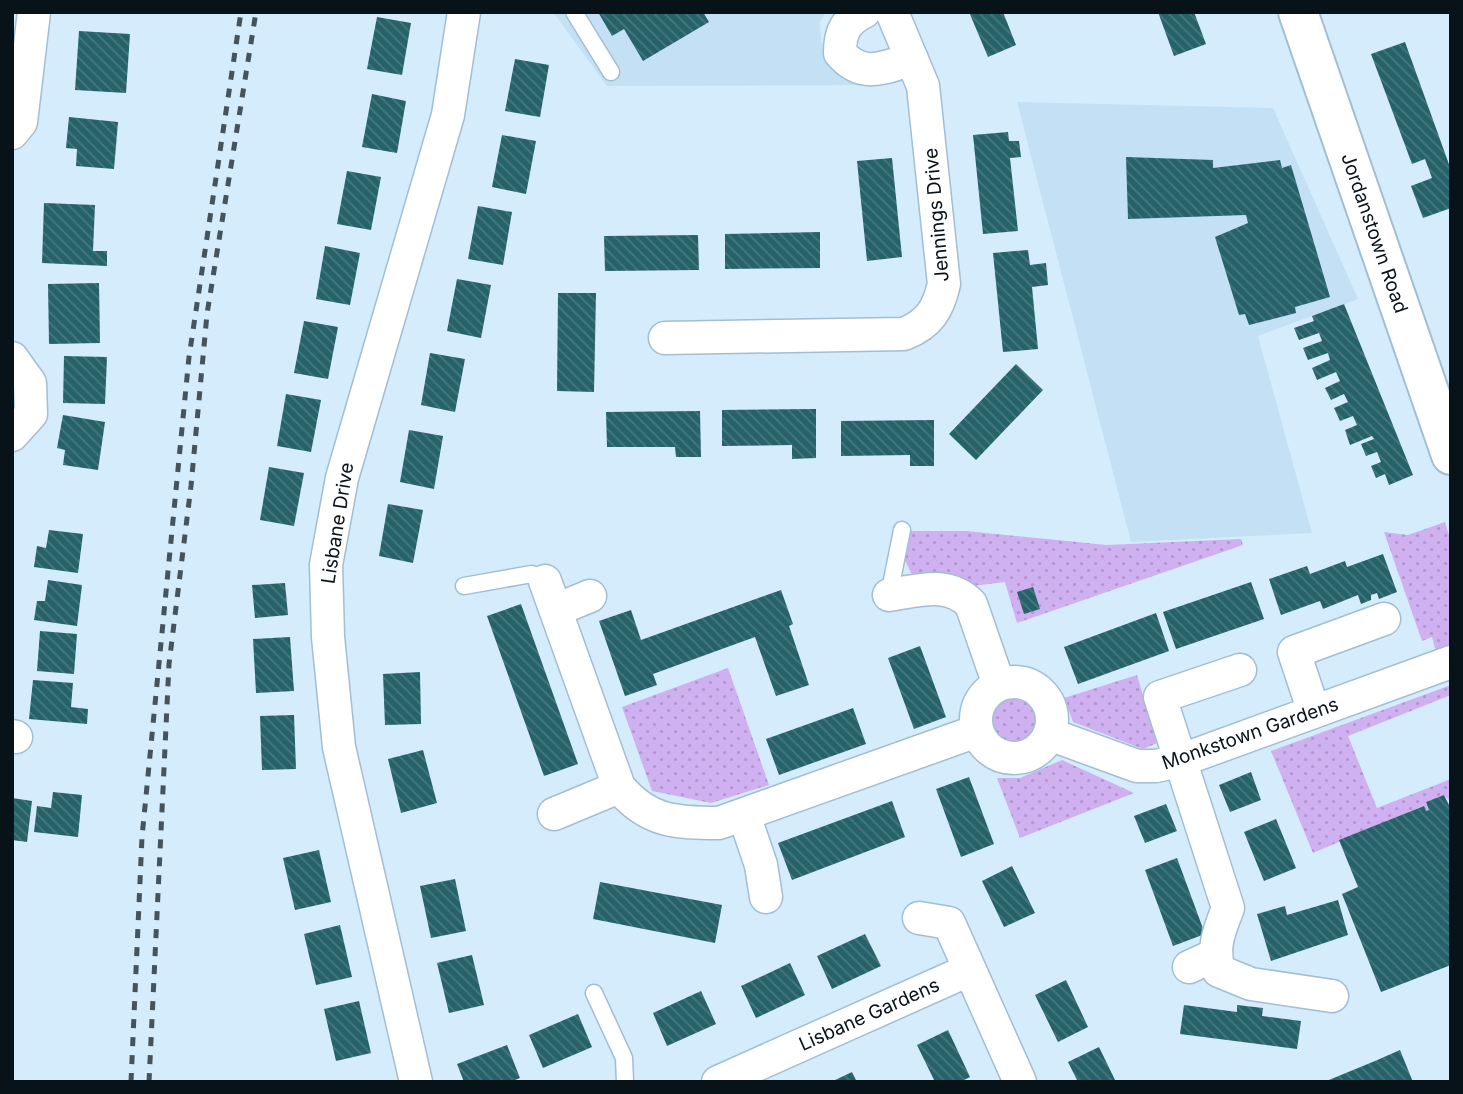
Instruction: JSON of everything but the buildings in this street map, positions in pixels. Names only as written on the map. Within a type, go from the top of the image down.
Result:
[{"type":"street","points":[[12,133],[21,122],[34,12]]},
{"type":"street","name":"Lisbane Drive","points":[[416,1082],[339,747],[328,637],[326,565],[342,478],[448,115],[464,12]]},
{"type":"street","points":[[864,12],[846,23],[840,38],[840,53],[849,64],[864,71],[878,70],[912,59]]},
{"type":"street","name":"Jennings Drive","points":[[665,338],[904,334],[921,327],[932,317],[940,302],[944,284],[923,86],[892,12]]},
{"type":"street","name":"Jordanstown Road","points":[[1298,12],[1451,455]]},
{"type":"street","points":[[12,358],[30,383],[31,414],[12,435]]},
{"type":"street","points":[[889,595],[941,587],[962,594],[971,604],[999,685]]},
{"type":"street","points":[[590,596],[551,596],[619,787],[635,807],[654,816],[686,823],[719,823],[977,731]]},
{"type":"street","points":[[1314,712],[1294,652],[1384,619]]},
{"type":"street","name":"Monkstown Gardens","points":[[1049,734],[1137,766],[1156,766],[1180,761],[1451,663]]},
{"type":"street","points":[[1240,670],[1160,697],[1228,908],[1216,939],[1202,961],[1251,984],[1332,996]]},
{"type":"street","points":[[1021,683],[1041,693],[1051,712],[1049,734],[1032,753],[1007,758],[985,746],[977,731],[976,711],[981,700],[999,685],[1021,683]]},
{"type":"street","points":[[554,814],[619,787]]},
{"type":"street","points":[[744,815],[761,865],[766,897]]},
{"type":"street","points":[[919,918],[949,923],[1020,1082]]},
{"type":"street","name":"Lisbane Gardens","points":[[718,1082],[774,1070],[969,970]]},
{"type":"lane","points":[[574,12],[611,72]]},
{"type":"lane","points":[[889,595],[902,530]]},
{"type":"lane","points":[[464,586],[533,574],[551,596]]},
{"type":"lane","points":[[594,993],[624,1058],[625,1082]]},
{"type":"shaded area","points":[[553,12],[826,12],[820,22],[821,41],[832,64],[866,85],[607,86]]},
{"type":"shaded area","points":[[1017,102],[1273,108],[1358,299],[1258,336],[1312,533],[1131,542]]},
{"type":"shaded area","points":[[1445,522],[1451,542],[1451,646],[1436,652],[1432,637],[1422,641],[1384,532],[1408,535]]},
{"type":"shaded area","points":[[909,531],[966,531],[1107,545],[1241,539],[1243,545],[1017,623],[1005,582],[972,586],[911,573],[904,558]]},
{"type":"shaded area","points":[[728,668],[769,785],[711,803],[652,791],[622,707]]},
{"type":"shaded area","points":[[1137,675],[1157,743],[1143,749],[1073,722],[1064,698]]},
{"type":"shaded area","points":[[1451,685],[1451,695],[1348,736],[1377,808],[1451,779],[1451,802],[1444,795],[1426,802],[1429,810],[1426,811],[1423,806],[1313,853],[1271,751]]},
{"type":"shaded area","points":[[1012,694],[1022,696],[1030,702],[1036,710],[1036,730],[1030,738],[1022,744],[1012,746],[1002,744],[994,738],[988,730],[986,720],[988,710],[994,702],[1002,696]]},
{"type":"shaded area","points":[[1062,760],[1134,793],[1020,838],[997,778],[1020,778]]},
{"type":"railway","points":[[131,1082],[142,837],[189,357],[241,12]]},
{"type":"railway","points":[[149,1082],[169,664],[191,486],[207,314],[256,12]]}]
